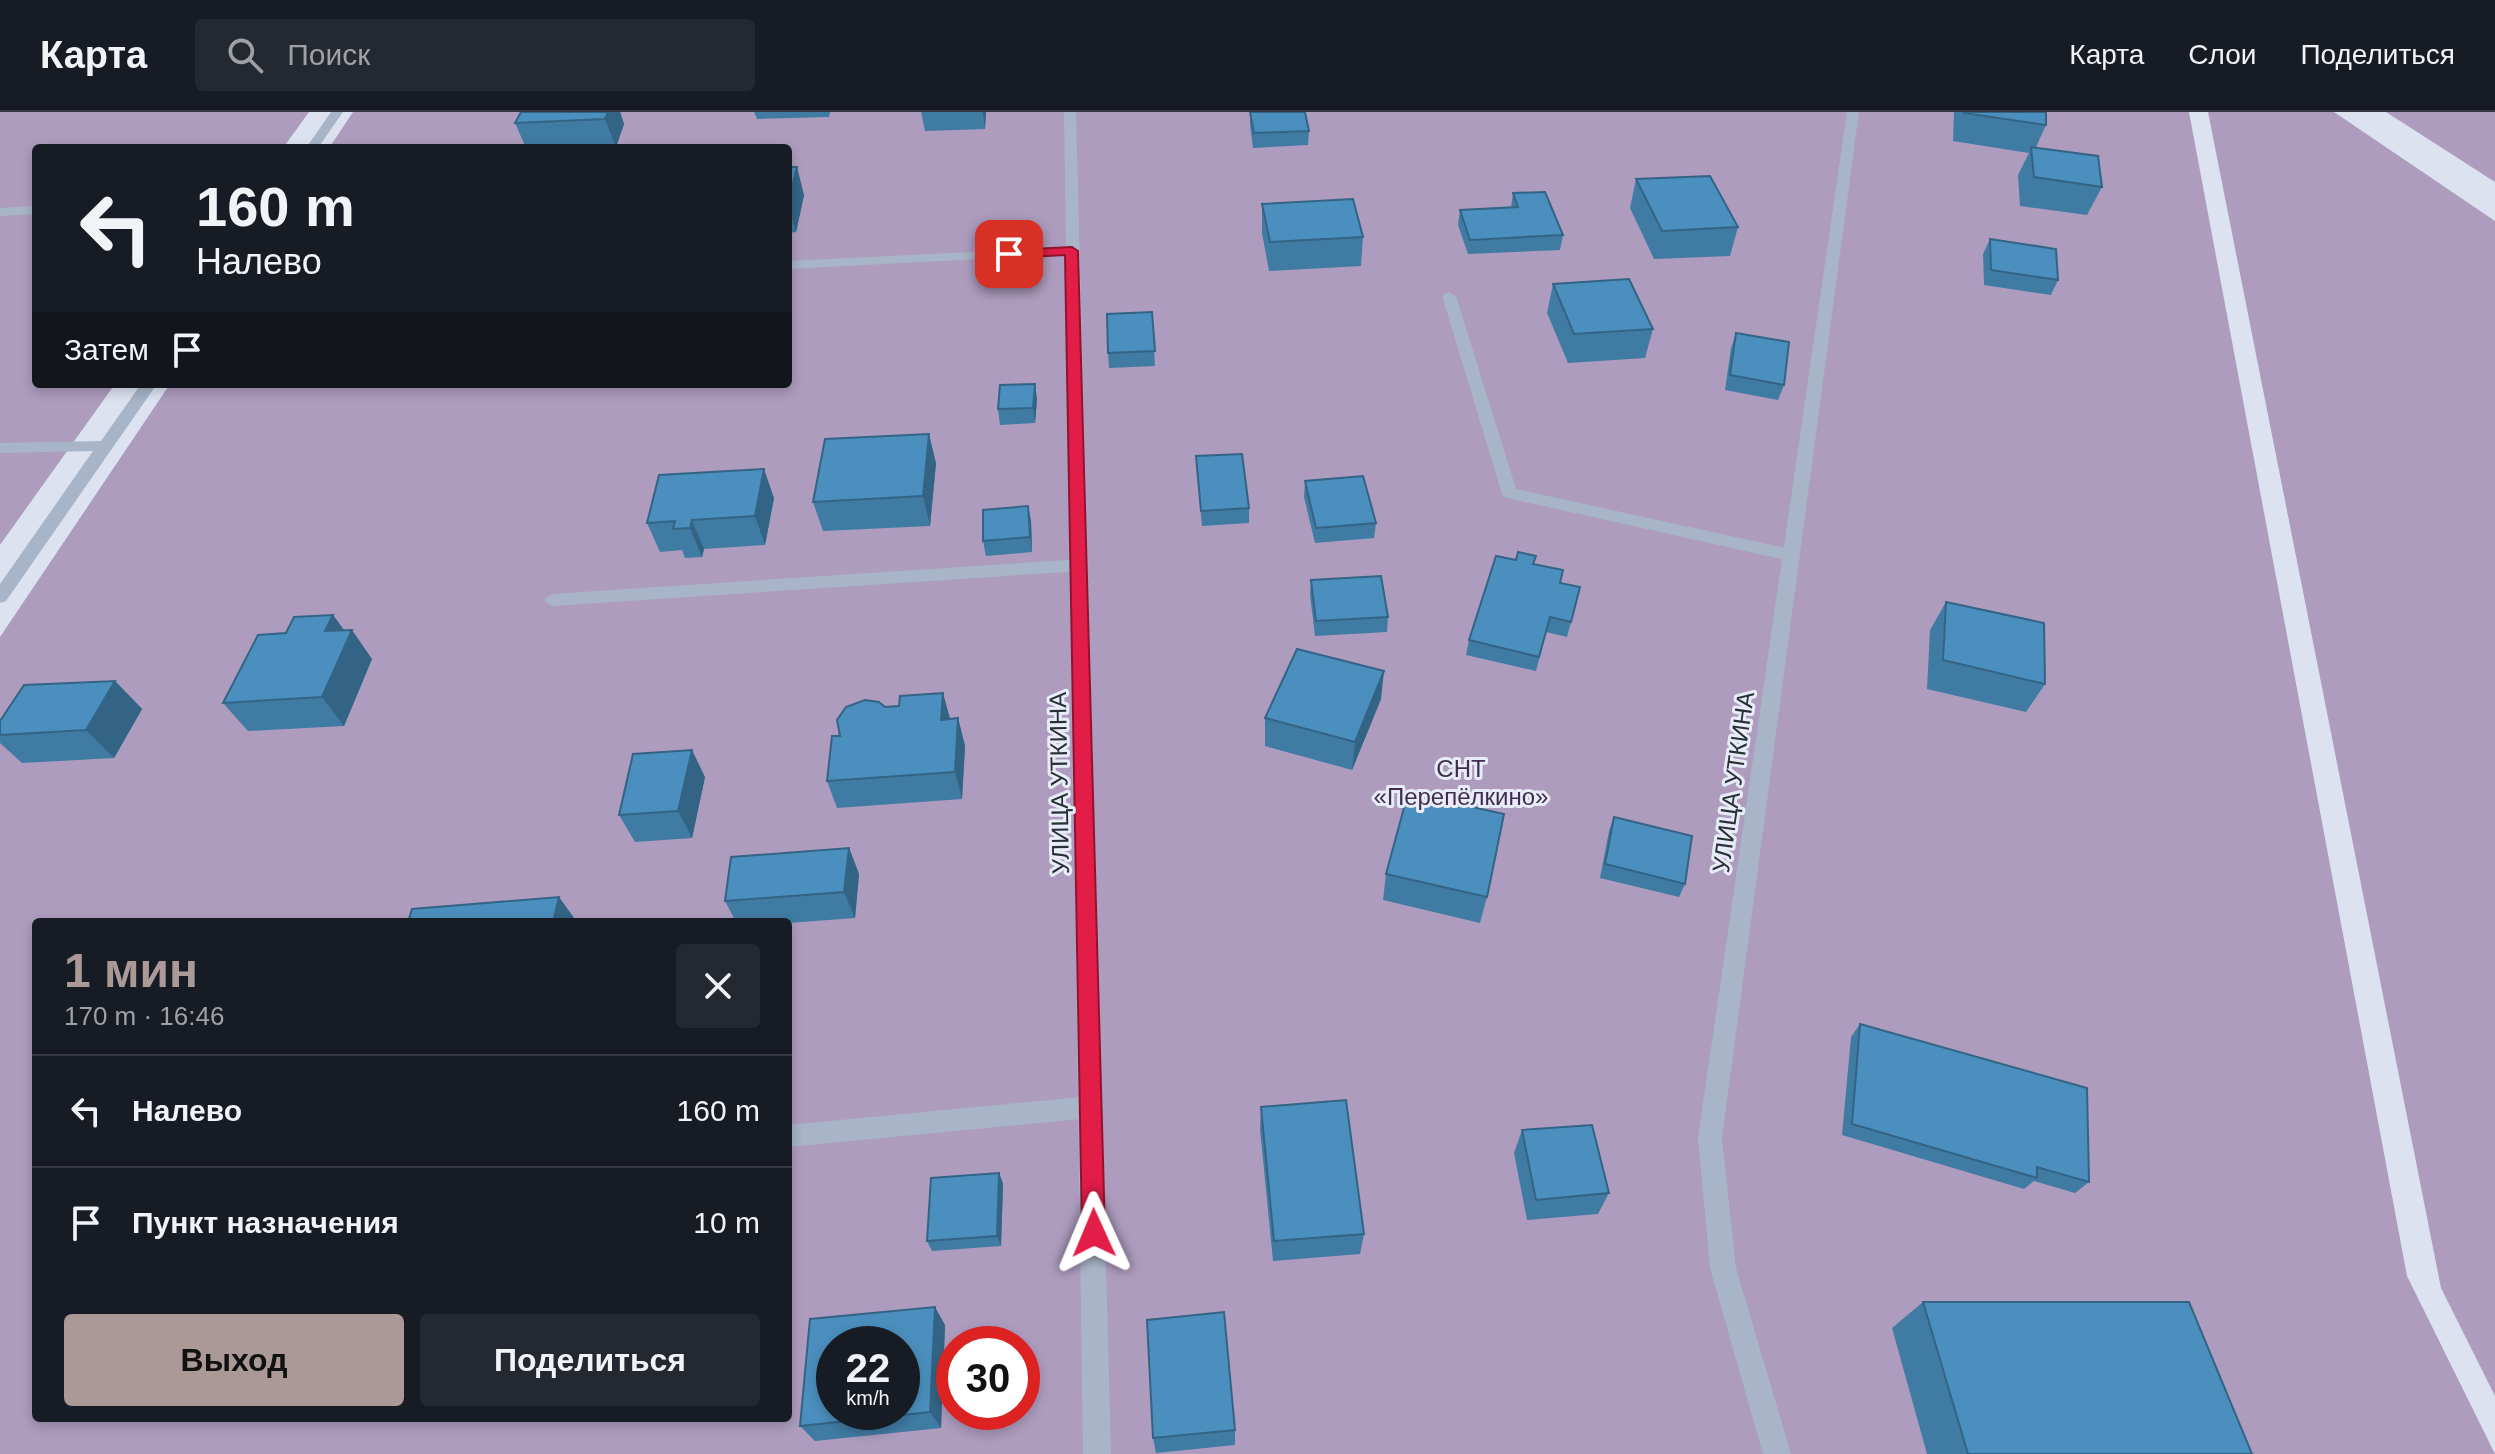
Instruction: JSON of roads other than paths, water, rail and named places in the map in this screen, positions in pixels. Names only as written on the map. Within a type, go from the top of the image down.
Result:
[{"type":"street","points":[[315,144],[337,112]]},
{"type":"street","name":"УЛИЦА УТКИНА","points":[[1070,112],[1097,1454]]},
{"type":"street","name":"УЛИЦА УТКИНА","points":[[1777,1454],[1723,1268],[1710,1138],[1853,112]]},
{"type":"street","points":[[0,212],[32,210]]},
{"type":"street","points":[[792,265],[1072,251]]},
{"type":"street","points":[[1449,296],[1509,493],[1790,555]]},
{"type":"street","points":[[0,597],[146,388]]},
{"type":"street","points":[[0,448],[106,446]]},
{"type":"street","points":[[552,600],[1081,565]]},
{"type":"street","points":[[792,1136],[1092,1107]]},
{"type":"park label","name":"СНТ «Перепёлкино»","points":[[1461,782]]}]
